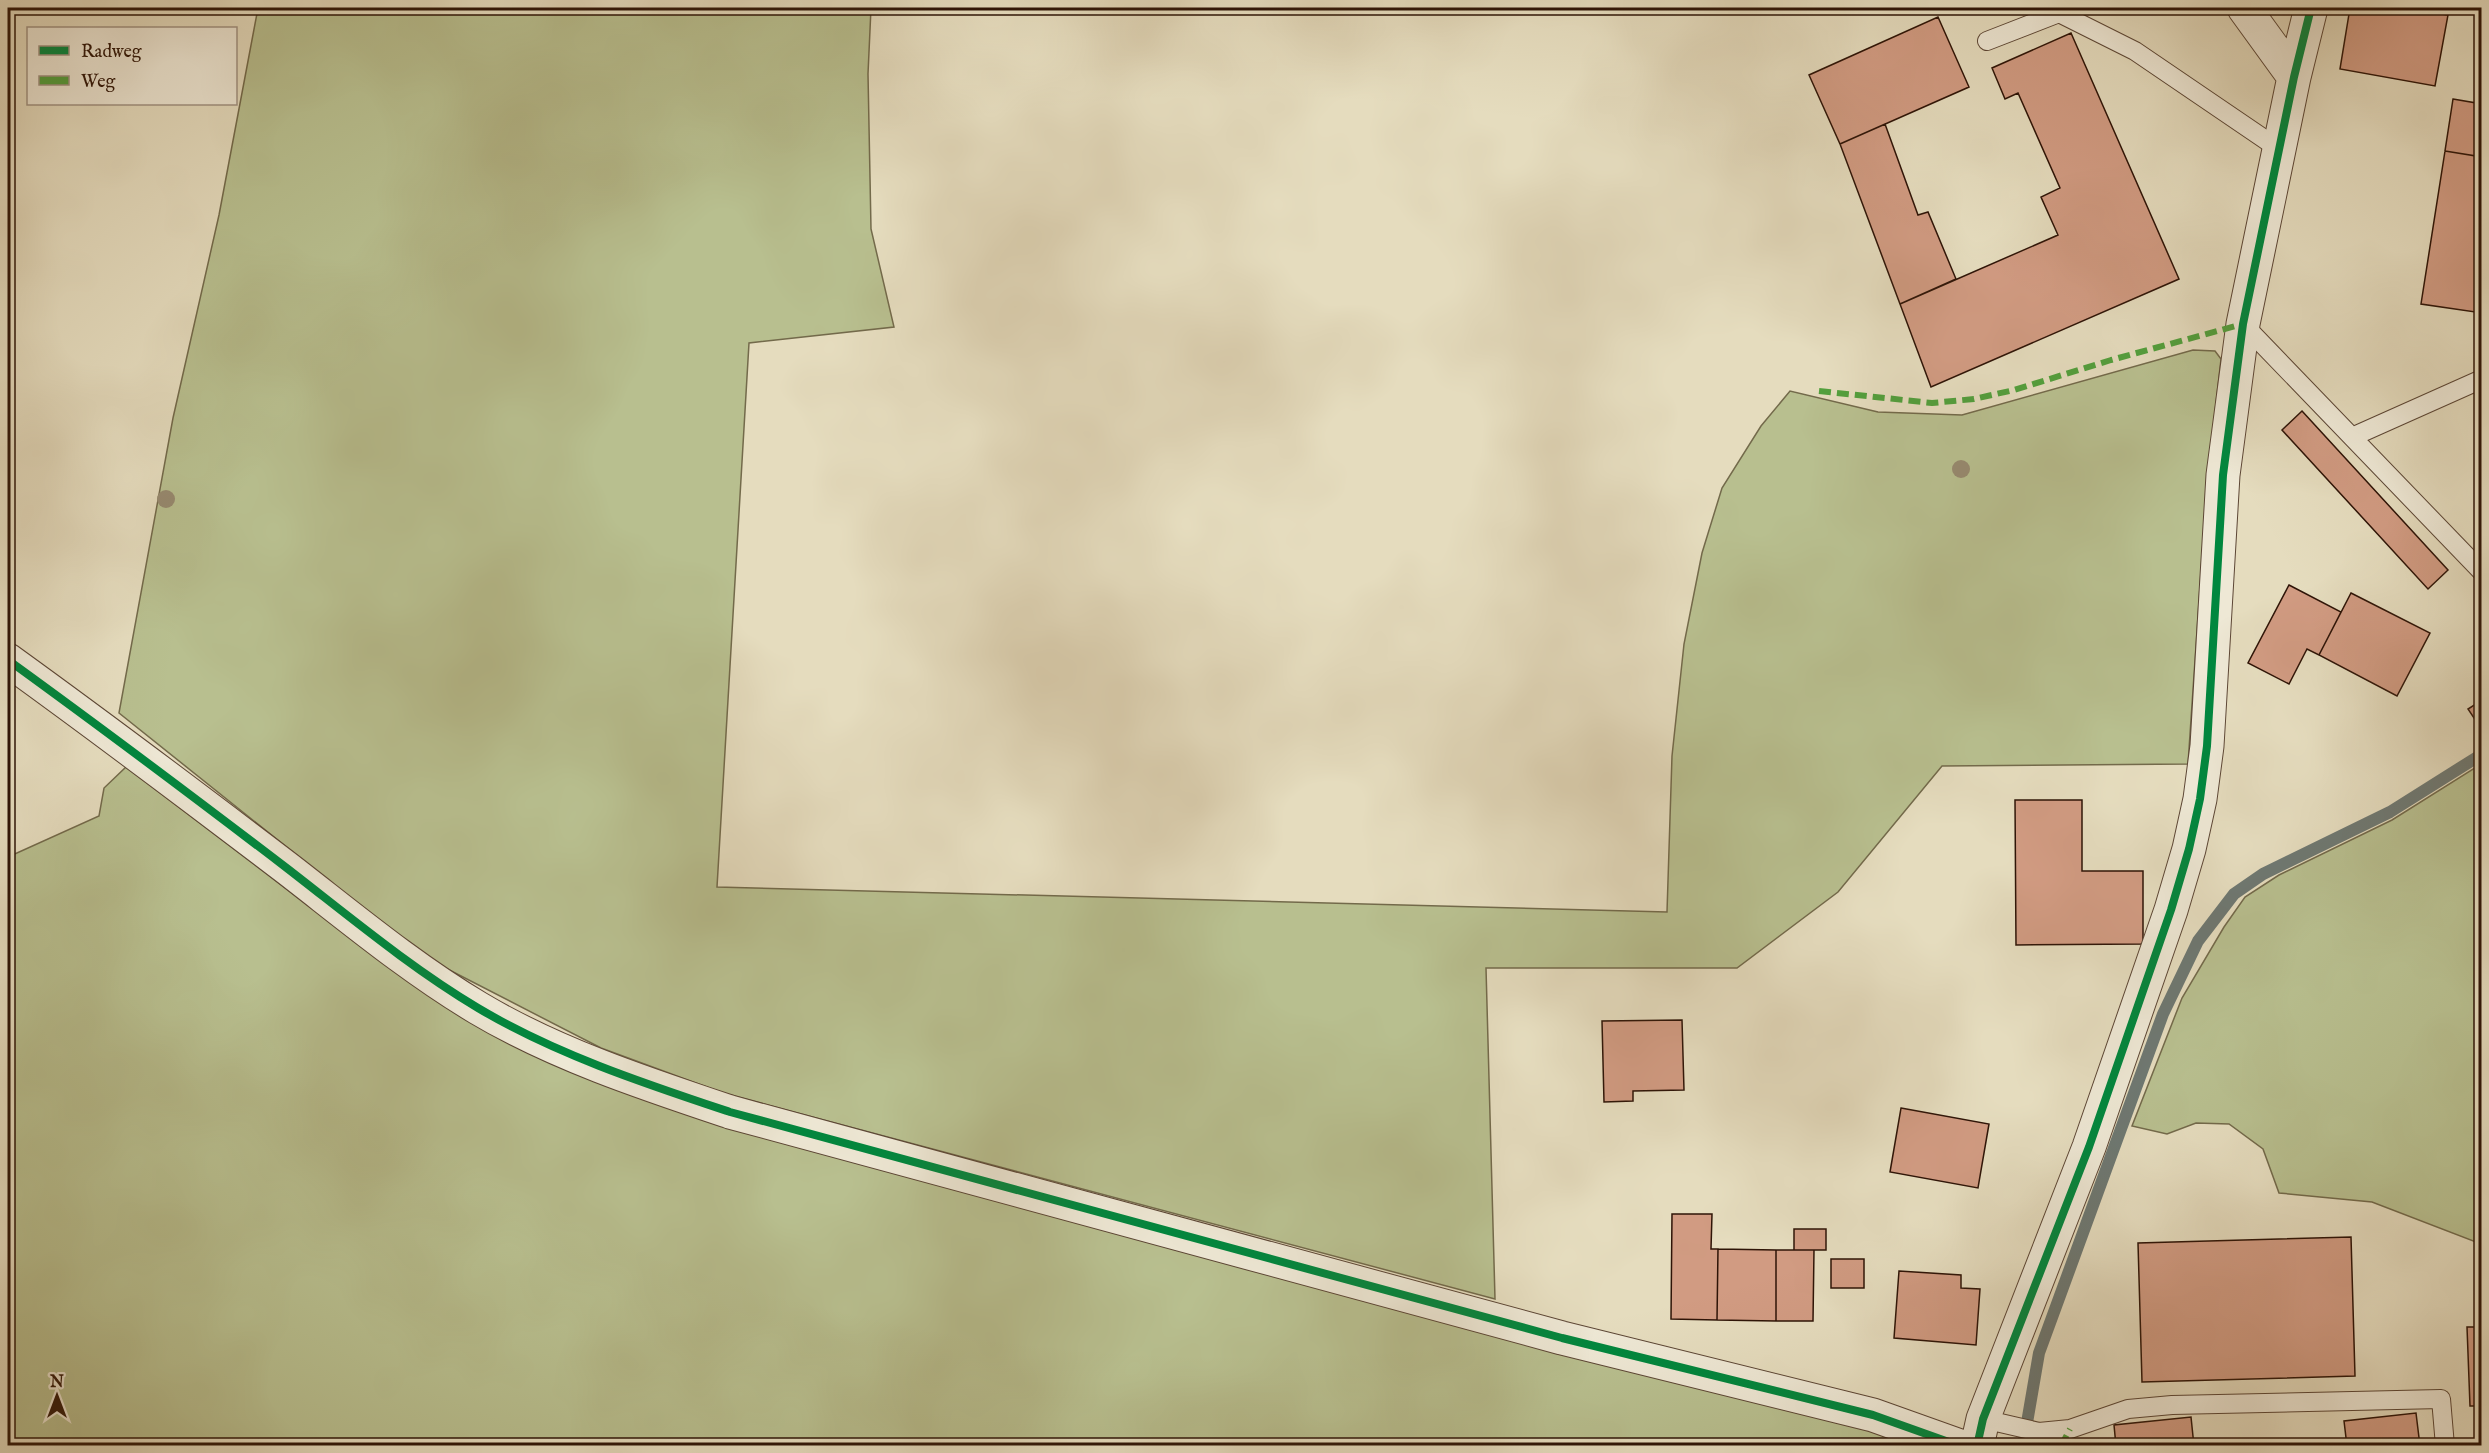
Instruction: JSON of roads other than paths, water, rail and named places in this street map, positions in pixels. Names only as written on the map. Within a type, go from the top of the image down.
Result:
[{"type":"street","points":[[2244,8],[2294,77]]},
{"type":"street","points":[[1990,1431],[2171,910],[2189,849],[2200,799],[2207,746],[2223,475],[2243,324],[2294,77],[2311,8]]},
{"type":"street","points":[[8,660],[121,742],[402,957],[479,1009],[548,1044],[646,1084],[730,1112],[1562,1338],[1873,1415],[1960,1446]]},
{"type":"lane","points":[[1987,41],[2059,13],[2135,51],[2279,149]]},
{"type":"lane","points":[[2243,324],[2481,572]]},
{"type":"lane","points":[[2352,437],[2481,379]]},
{"type":"lane","points":[[1990,1431],[2039,1432],[2070,1429],[2128,1409],[2172,1405],[2441,1399],[2445,1446]]},
{"type":"waterway","points":[[2023,1446],[2039,1353],[2163,1014],[2198,941],[2234,894],[2263,874],[2390,812],[2479,756]]}]
